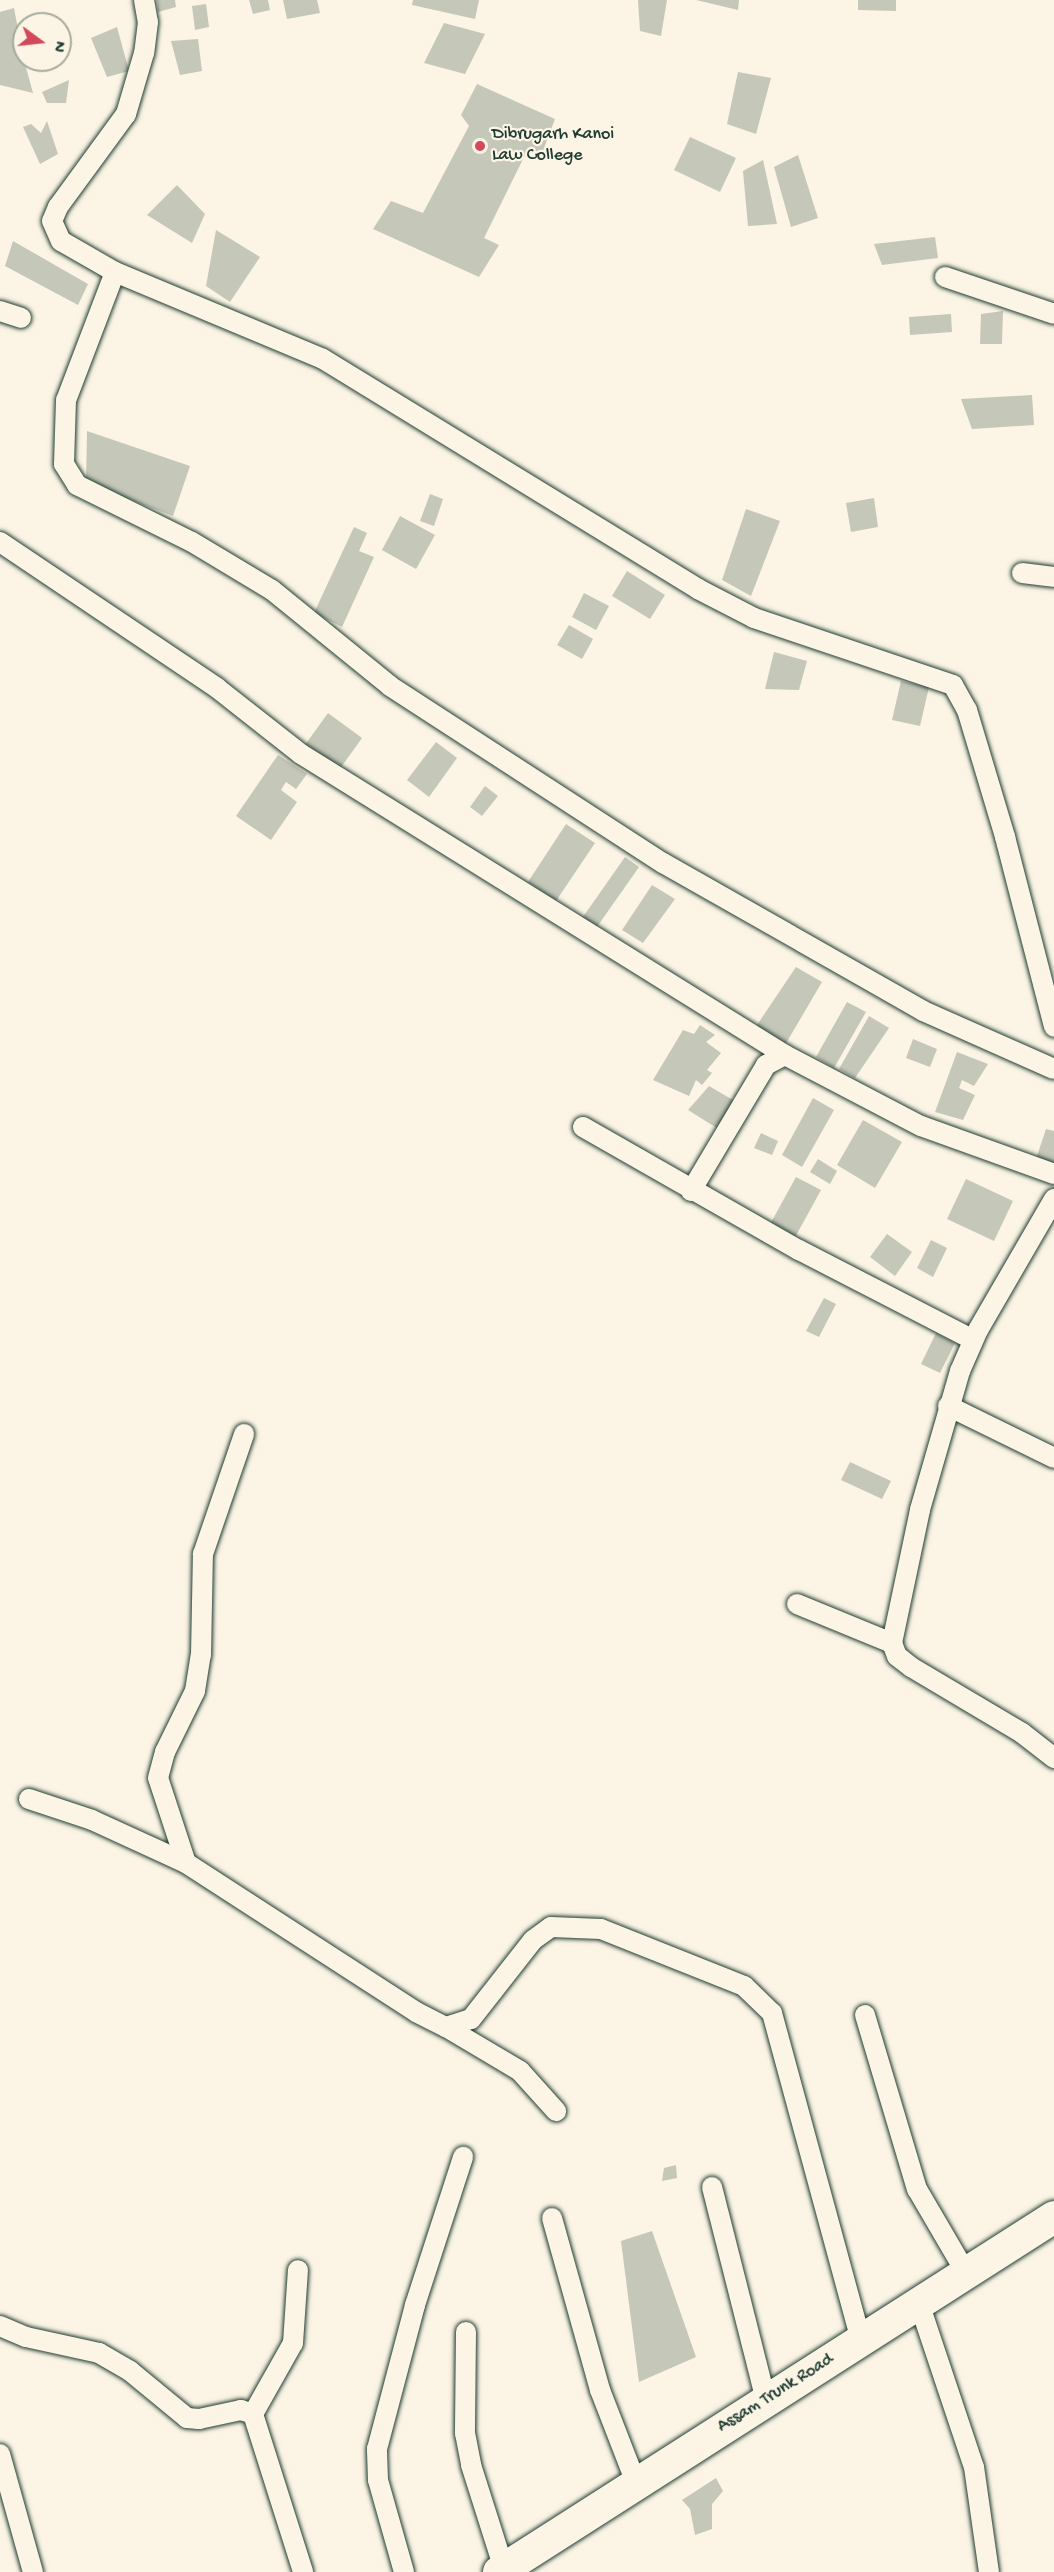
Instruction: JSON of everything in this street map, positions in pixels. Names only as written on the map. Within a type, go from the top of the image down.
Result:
[{"type":"main road","name":"Assam Trunk Road","points":[[503,2571],[636,2483],[1054,2217]]},
{"type":"street","points":[[144,0],[148,22],[144,53],[126,114],[96,151],[52,221],[61,241],[115,272],[323,360],[698,589],[754,618],[953,686],[967,710],[1005,837],[1054,1027]]},
{"type":"street","points":[[115,272],[66,400],[64,464],[77,485],[192,542],[272,590],[390,686],[711,892],[923,1011],[1054,1069]]},
{"type":"street","points":[[945,277],[1054,314]]},
{"type":"street","points":[[0,311],[21,318]]},
{"type":"street","points":[[0,542],[216,688],[301,754],[785,1055],[921,1126],[1054,1174]]},
{"type":"street","points":[[1022,573],[1054,577]]},
{"type":"street","points":[[691,1191],[766,1065],[785,1055]]},
{"type":"street","points":[[583,1127],[691,1191],[973,1340]]},
{"type":"street","points":[[1051,1748],[911,1667],[897,1656],[892,1643],[917,1520],[948,1406],[973,1340],[1054,1199]]},
{"type":"street","points":[[948,1406],[1054,1458]]},
{"type":"street","points":[[186,1863],[158,1778],[165,1752],[195,1691],[201,1655],[203,1554],[244,1434]]},
{"type":"street","points":[[797,1604],[892,1643]]},
{"type":"street","points":[[29,1799],[92,1820],[186,1863],[416,2012],[520,2071],[556,2111]]},
{"type":"street","points":[[446,2027],[471,2019],[533,1940],[551,1927],[601,1929],[744,1986],[759,1996],[772,2013],[777,2029],[861,2340]]},
{"type":"street","points":[[865,2015],[917,2189],[966,2273]]},
{"type":"street","points":[[404,2572],[378,2480],[377,2450],[415,2305],[463,2157]]},
{"type":"street","points":[[712,2187],[766,2400]]},
{"type":"street","points":[[552,2218],[600,2390],[636,2483]]},
{"type":"street","points":[[298,2270],[292,2343],[253,2414],[303,2572]]},
{"type":"street","points":[[919,2303],[974,2467],[988,2572]]},
{"type":"street","points":[[0,2326],[26,2337],[99,2353],[130,2371],[187,2418],[199,2419],[241,2410],[253,2414]]},
{"type":"street","points":[[466,2332],[465,2433],[471,2465],[503,2571]]},
{"type":"street","points":[[0,2454],[33,2572]]},
{"type":"building","points":[[157,0],[175,0],[176,7],[158,12]]},
{"type":"building","points":[[249,0],[268,0],[270,10],[253,14]]},
{"type":"building","points":[[283,0],[317,0],[320,13],[287,19]]},
{"type":"building","points":[[413,0],[479,0],[475,19],[412,5]]},
{"type":"building","points":[[638,0],[667,0],[661,36],[640,31]]},
{"type":"building","points":[[696,0],[739,0],[738,10]]},
{"type":"building","points":[[858,0],[896,0],[896,11],[858,10]]},
{"type":"building","points":[[206,4],[209,27],[195,30],[192,6]]},
{"type":"building","points":[[14,8],[15,12],[12,12],[12,72],[27,72],[33,93],[0,85],[0,12]]},
{"type":"building","points":[[444,23],[485,34],[465,74],[424,63]]},
{"type":"building","points":[[117,27],[129,71],[107,77],[91,38]]},
{"type":"building","points":[[198,39],[202,71],[180,75],[171,41]]},
{"type":"building","points":[[738,72],[771,78],[756,134],[727,124]]},
{"type":"building","points":[[69,80],[66,103],[47,103],[42,92]]},
{"type":"building","points":[[477,84],[555,119],[541,156],[529,147],[484,238],[499,245],[479,277],[373,229],[391,201],[423,213],[469,126],[461,115]]},
{"type":"building","points":[[47,121],[58,154],[40,164],[23,127],[31,124],[41,133]]},
{"type":"building","points":[[690,137],[736,158],[720,192],[674,170]]},
{"type":"building","points":[[798,155],[818,218],[791,227],[774,167]]},
{"type":"building","points":[[763,160],[777,224],[748,226],[743,171]]},
{"type":"building","points":[[177,185],[205,214],[192,243],[147,215]]},
{"type":"building","points":[[216,230],[260,257],[230,302],[206,286]]},
{"type":"building","points":[[935,237],[938,258],[882,265],[874,244]]},
{"type":"building","points":[[13,241],[88,284],[78,305],[5,266]]},
{"type":"building","points":[[1003,311],[1002,344],[980,344],[981,314]]},
{"type":"building","points":[[951,314],[952,332],[910,335],[909,317]]},
{"type":"building","points":[[1032,395],[1034,425],[972,429],[961,399]]},
{"type":"building","points":[[87,431],[190,466],[173,516],[86,483]]},
{"type":"building","points":[[430,494],[443,499],[434,526],[420,521]]},
{"type":"building","points":[[874,498],[878,527],[851,532],[846,503]]},
{"type":"building","points":[[746,509],[780,521],[751,596],[722,580]]},
{"type":"building","points":[[400,516],[435,535],[416,569],[382,550]]},
{"type":"building","points":[[354,527],[367,533],[359,551],[374,557],[342,627],[314,613]]},
{"type":"building","points":[[627,571],[665,595],[650,619],[612,596]]},
{"type":"building","points":[[584,593],[609,606],[596,630],[572,617]]},
{"type":"building","points":[[569,625],[593,639],[582,659],[557,645]]},
{"type":"building","points":[[774,652],[807,661],[799,690],[765,689]]},
{"type":"building","points":[[901,681],[929,687],[920,726],[892,720]]},
{"type":"building","points":[[328,713],[362,738],[339,770],[305,745]]},
{"type":"building","points":[[436,742],[457,758],[429,797],[407,780]]},
{"type":"building","points":[[278,755],[307,774],[296,789],[286,782],[281,790],[297,802],[271,840],[236,816]]},
{"type":"building","points":[[485,786],[498,796],[482,816],[470,807]]},
{"type":"building","points":[[566,824],[595,843],[556,901],[528,882]]},
{"type":"building","points":[[625,857],[639,867],[592,934],[578,924]]},
{"type":"building","points":[[652,885],[675,899],[643,943],[622,930]]},
{"type":"building","points":[[796,967],[822,982],[785,1045],[755,1028]]},
{"type":"building","points":[[847,1002],[866,1012],[834,1068],[816,1057]]},
{"type":"building","points":[[869,1016],[889,1028],[855,1078],[839,1069]]},
{"type":"building","points":[[700,1025],[715,1035],[706,1042],[721,1053],[707,1070],[712,1073],[702,1085],[696,1080],[689,1096],[653,1080],[683,1030],[694,1034]]},
{"type":"building","points":[[913,1039],[937,1049],[930,1067],[906,1058]]},
{"type":"building","points":[[957,1052],[988,1064],[974,1086],[962,1080],[959,1088],[975,1095],[963,1120],[935,1112]]},
{"type":"building","points":[[709,1086],[738,1103],[720,1130],[688,1110]]},
{"type":"building","points":[[813,1098],[834,1110],[802,1167],[782,1155]]},
{"type":"building","points":[[863,1120],[902,1142],[875,1188],[837,1165]]},
{"type":"building","points":[[1046,1129],[1054,1131],[1054,1165],[1036,1159]]},
{"type":"building","points":[[761,1133],[778,1141],[772,1155],[754,1148]]},
{"type":"building","points":[[818,1159],[837,1171],[830,1184],[810,1172]]},
{"type":"building","points":[[796,1177],[821,1190],[793,1241],[768,1228]]},
{"type":"building","points":[[966,1179],[1013,1201],[994,1241],[947,1219]]},
{"type":"building","points":[[887,1234],[912,1252],[895,1276],[870,1257]]},
{"type":"building","points":[[931,1240],[947,1248],[933,1277],[917,1268]]},
{"type":"building","points":[[824,1298],[836,1304],[819,1337],[806,1331]]},
{"type":"building","points":[[936,1333],[955,1343],[940,1373],[921,1364]]},
{"type":"building","points":[[850,1462],[891,1481],[882,1499],[841,1480]]},
{"type":"building","points":[[676,2165],[677,2178],[662,2181],[664,2168]]},
{"type":"building","points":[[652,2231],[696,2357],[639,2382],[621,2241]]},
{"type":"building","points":[[716,2478],[723,2491],[712,2504],[712,2529],[695,2535],[690,2509],[682,2500]]},
{"type":"place","name":"Dibrugarh Kanoi Law College","points":[[480,146]]}]
